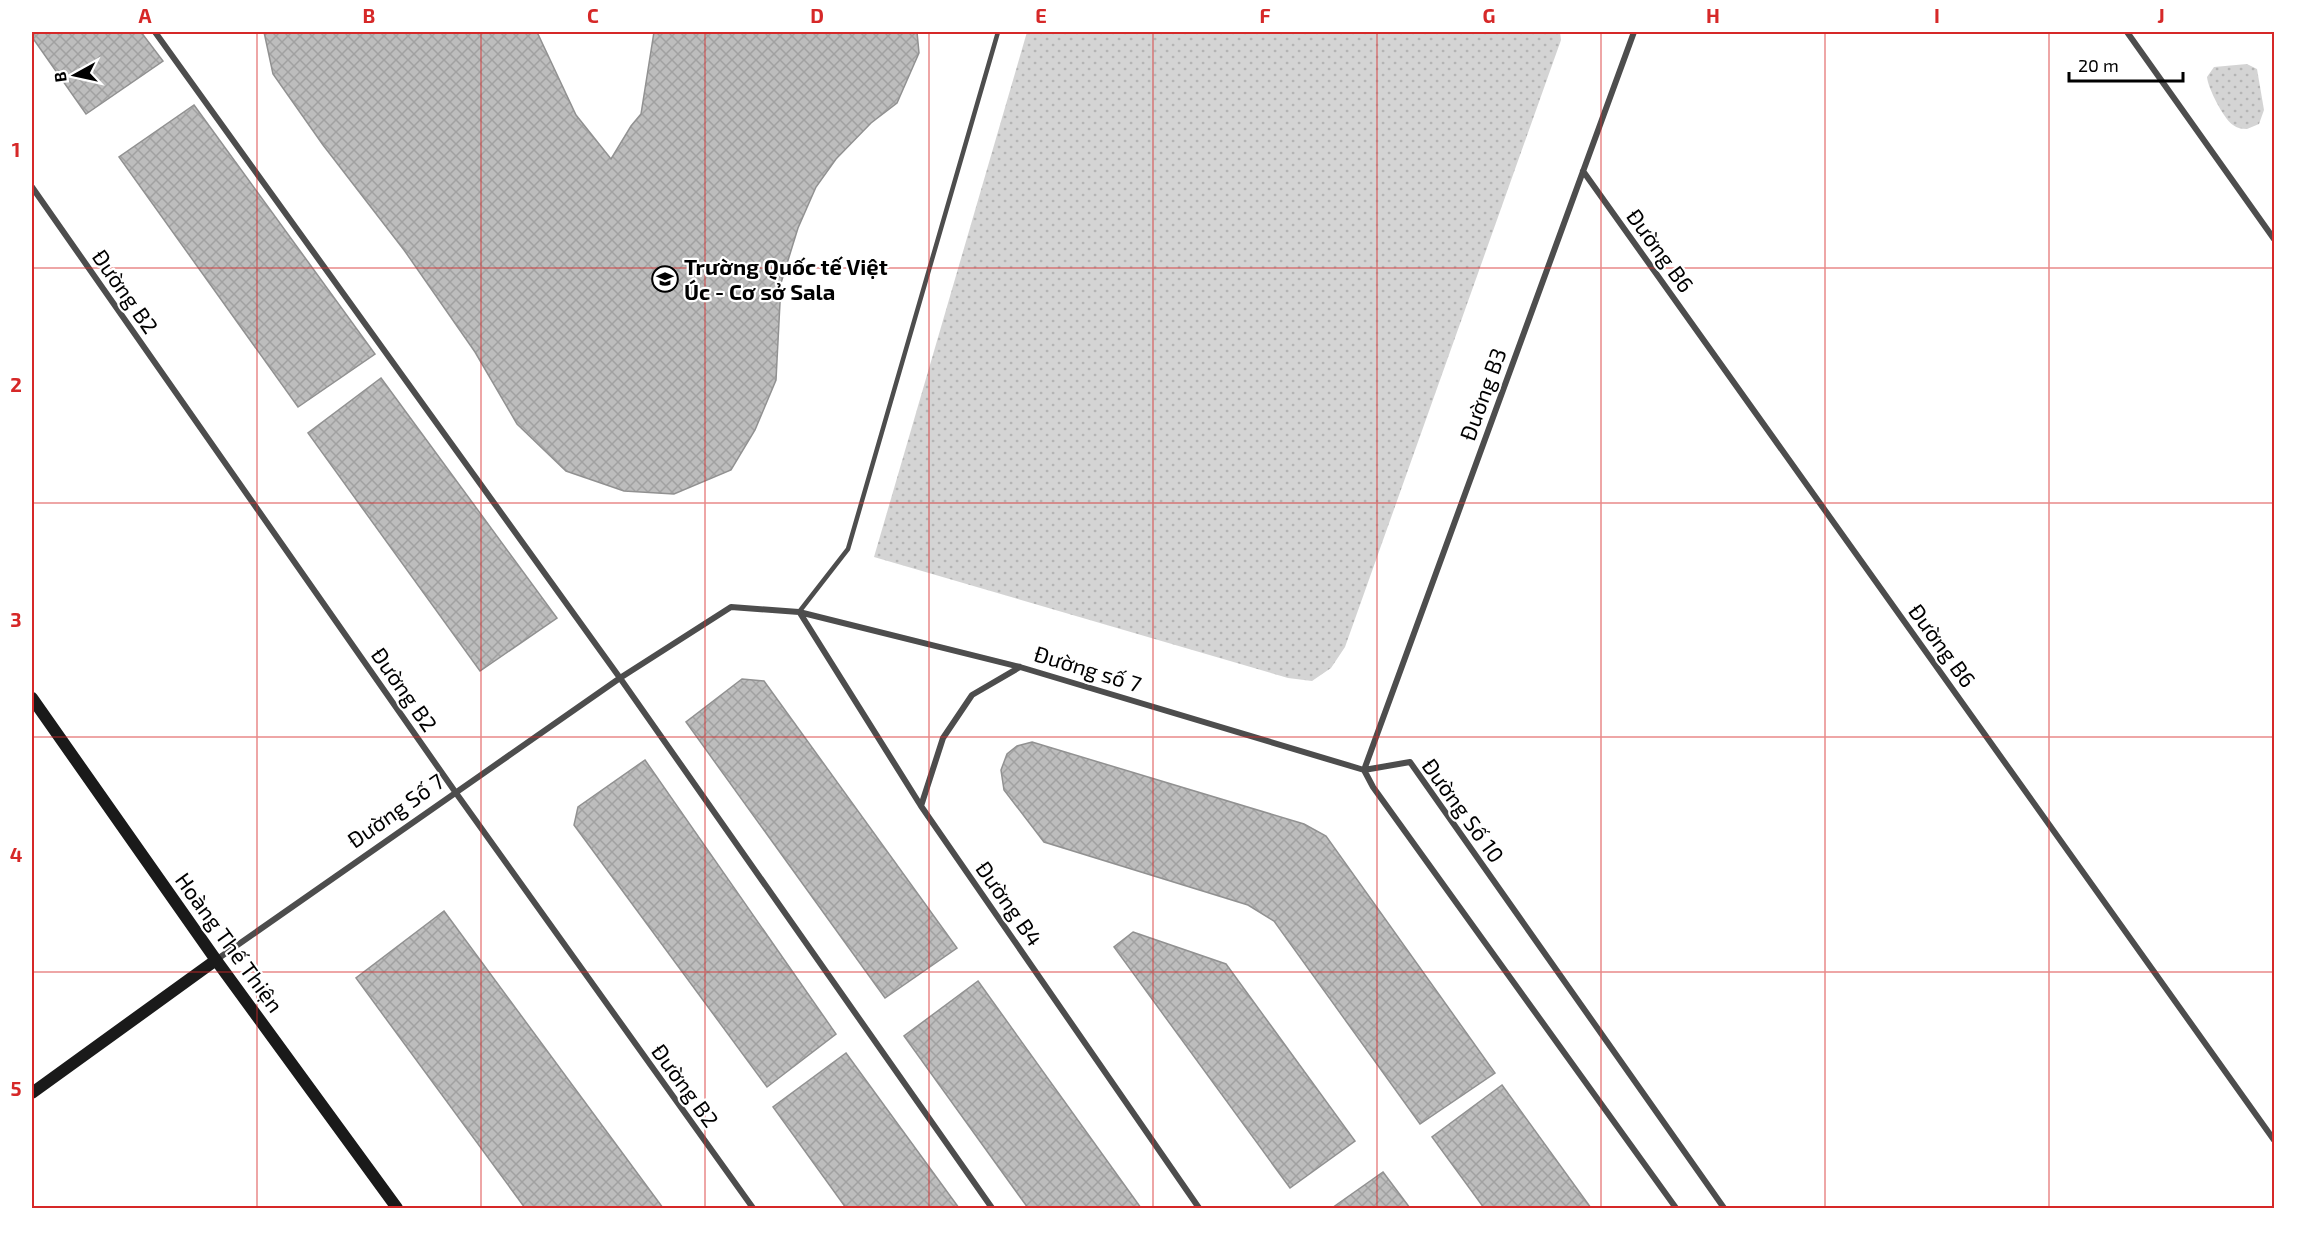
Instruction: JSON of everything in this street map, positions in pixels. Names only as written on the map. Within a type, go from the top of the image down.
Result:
[{"type":"street","points":[[155,32],[620,678],[992,1209]]},
{"type":"street","name":"Đường B3","points":[[1364,770],[1634,32]]},
{"type":"street","points":[[2127,32],[2274,239]]},
{"type":"street","name":"Đường B6","points":[[1583,171],[2274,1140]]},
{"type":"street","name":"Đường B2","points":[[32,187],[456,793],[753,1209]]},
{"type":"street","name":"Đường Số 7","points":[[32,1092],[216,960],[620,678],[731,607],[799,612]]},
{"type":"street","name":"Đường số 7","points":[[799,612],[1020,667],[1364,770]]},
{"type":"street","name":"Đường B4","points":[[799,612],[921,806],[1199,1209]]},
{"type":"street","points":[[921,806],[943,738],[972,695],[1020,667]]},
{"type":"street","name":"Hoàng Thế Thiện","points":[[32,698],[216,960],[397,1209]]},
{"type":"street","name":"Đường Số 10","points":[[1364,770],[1410,762],[1724,1209]]},
{"type":"street","points":[[1364,770],[1373,787],[1676,1209]]},
{"type":"lane","points":[[799,612],[848,549],[998,32]]},
{"type":"shaded area","points":[[1027,32],[1560,32],[1561,40],[1345,647],[1331,668],[1312,681],[1288,678],[874,557]]},
{"type":"shaded area","points":[[2247,64],[2257,69],[2264,110],[2259,124],[2247,129],[2235,126],[2225,116],[2213,95],[2207,77],[2214,67]]},
{"type":"building","points":[[32,32],[141,32],[163,61],[86,114],[32,37]]},
{"type":"building","points":[[264,32],[537,32],[576,115],[611,159],[641,114],[654,32],[917,32],[919,53],[897,103],[871,123],[836,159],[816,187],[798,228],[781,283],[776,380],[755,430],[731,470],[674,494],[624,491],[566,471],[517,424],[475,352],[404,250],[323,145],[273,74]]},
{"type":"building","points":[[194,105],[375,354],[298,407],[119,157]]},
{"type":"building","points":[[381,378],[557,618],[480,671],[308,433]]},
{"type":"building","points":[[742,679],[764,681],[957,948],[885,998],[686,722]]},
{"type":"building","points":[[1032,742],[1304,824],[1326,836],[1495,1073],[1420,1124],[1274,921],[1248,905],[1044,842],[1004,790],[1001,770],[1007,754],[1017,746]]},
{"type":"building","points":[[645,760],[836,1034],[767,1087],[574,825],[578,807]]},
{"type":"building","points":[[444,911],[663,1208],[525,1208],[356,978]]},
{"type":"building","points":[[1133,932],[1226,964],[1355,1141],[1290,1188],[1114,947]]},
{"type":"building","points":[[978,981],[1141,1208],[1028,1208],[904,1036]]},
{"type":"building","points":[[846,1053],[959,1208],[846,1208],[773,1107]]},
{"type":"building","points":[[1502,1085],[1591,1208],[1484,1208],[1432,1137]]},
{"type":"building","points":[[1383,1172],[1410,1208],[1332,1208]]},
{"type":"place","name":"Trường Quốc tế Việt Úc - Cơ sở Sala","points":[[665,279]]}]
